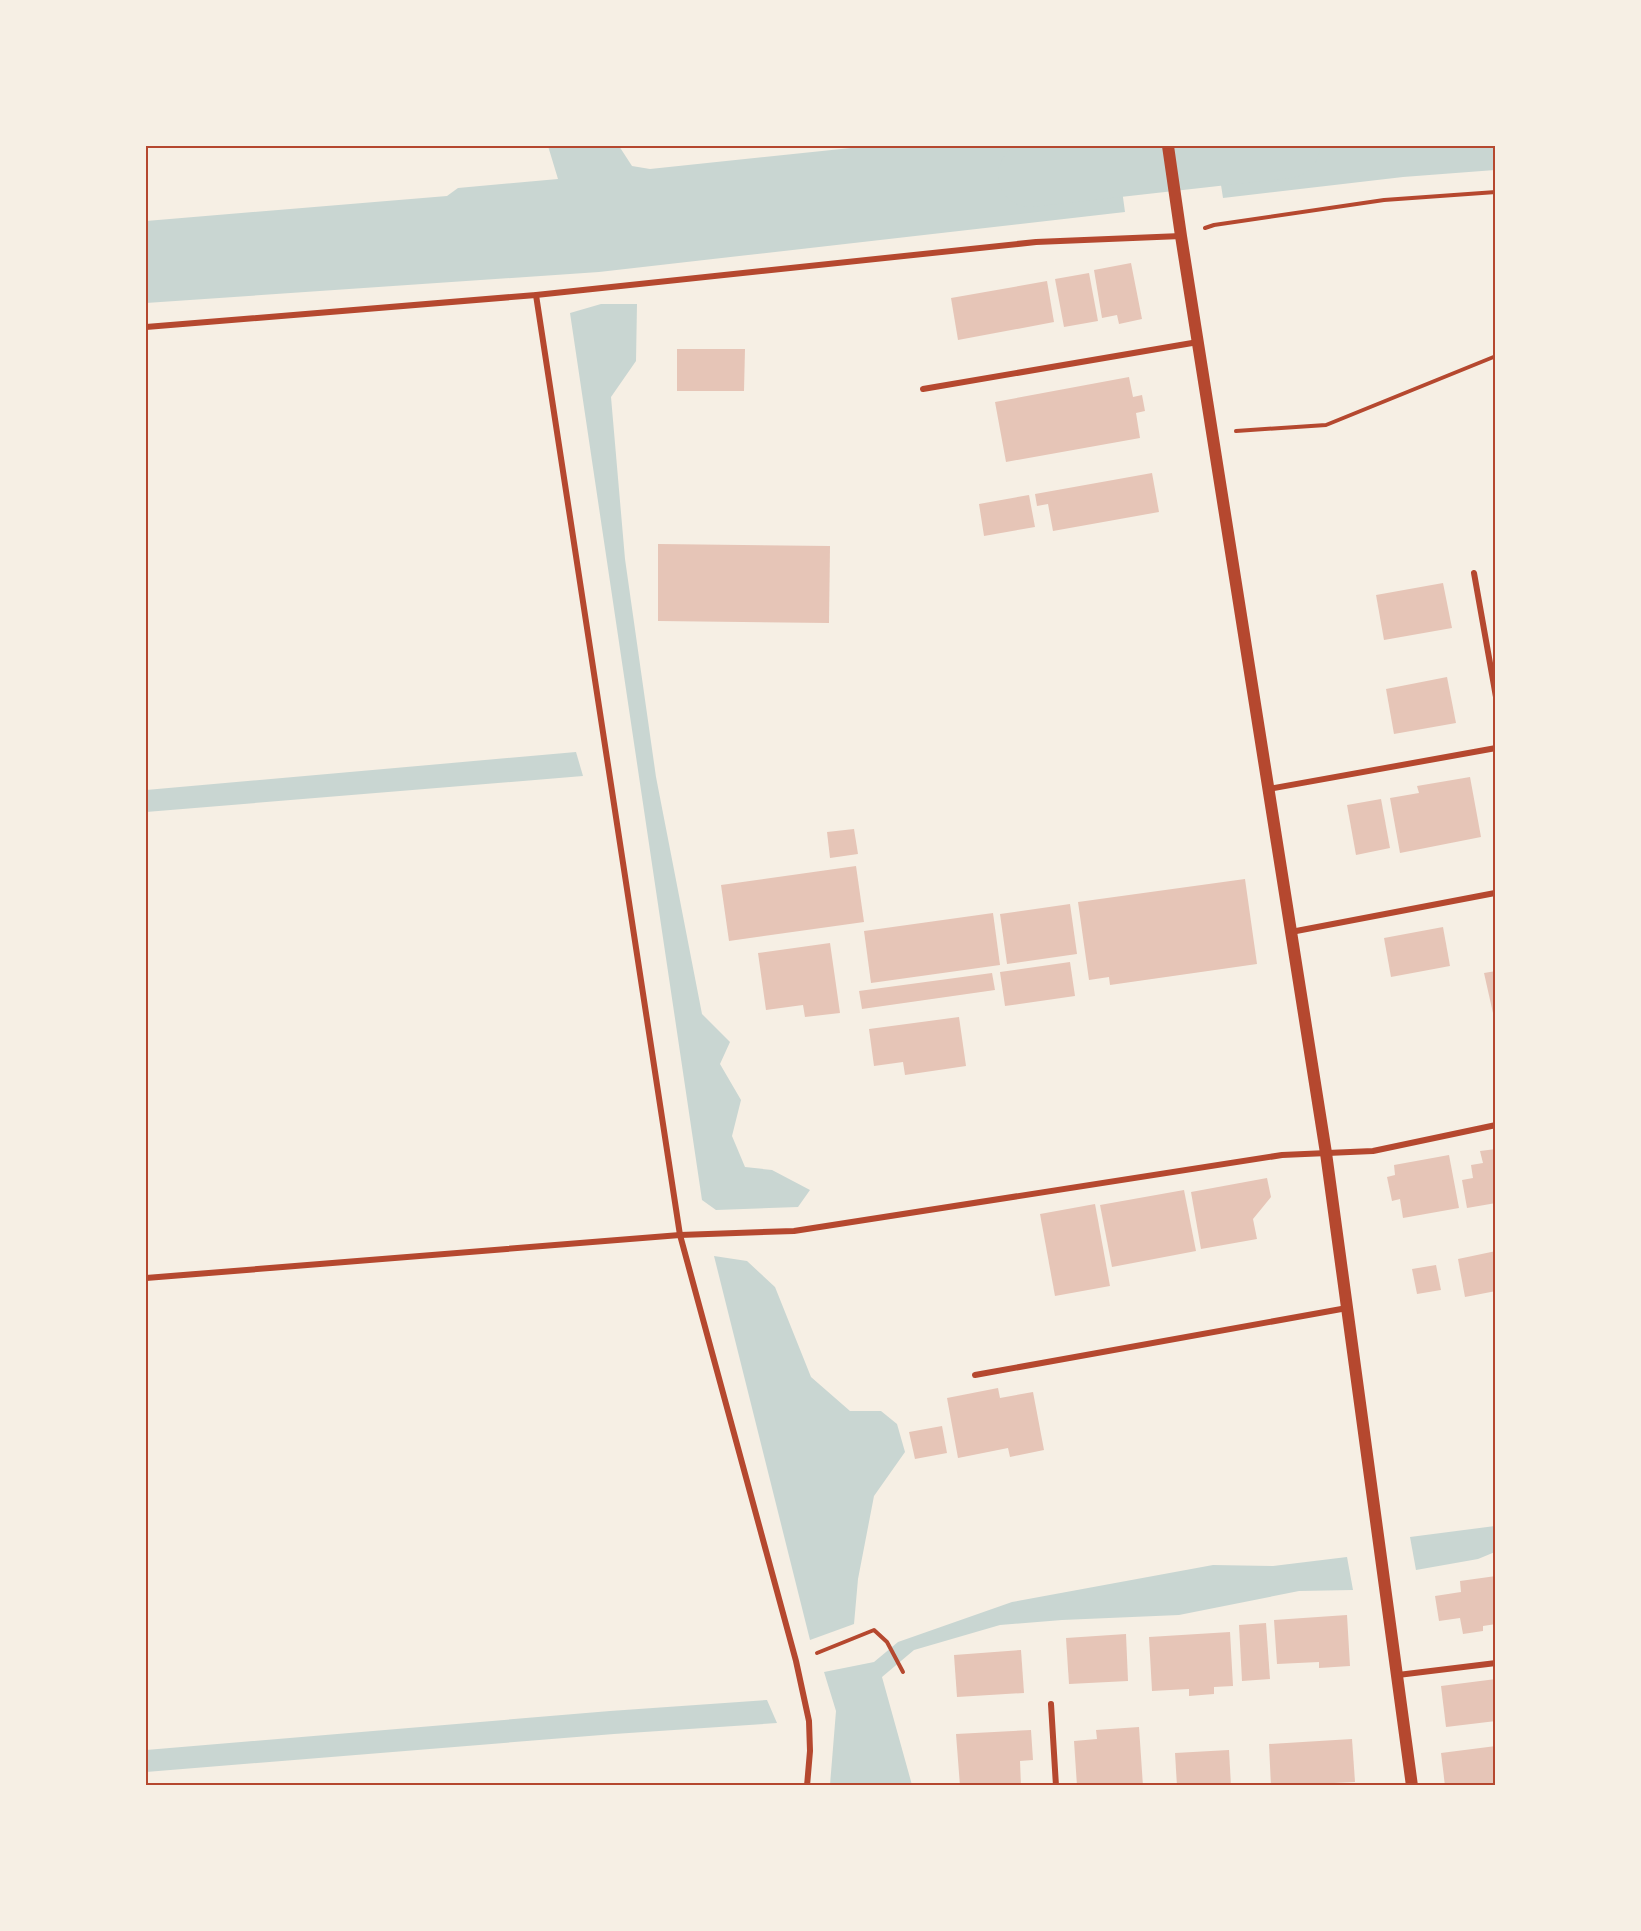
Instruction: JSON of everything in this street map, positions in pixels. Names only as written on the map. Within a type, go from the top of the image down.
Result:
[{"type":"main road","points":[[1168,146],[1180,236],[1326,1153],[1412,1785]]},
{"type":"street","points":[[146,327],[536,296],[1036,242],[1180,236]]},
{"type":"street","points":[[536,296],[680,1235],[796,1661],[809,1721],[810,1751],[807,1785]]},
{"type":"street","points":[[923,389],[1198,342]]},
{"type":"street","points":[[1474,573],[1496,697]]},
{"type":"street","points":[[1269,789],[1496,748]]},
{"type":"street","points":[[1291,932],[1495,893]]},
{"type":"street","points":[[146,1278],[680,1235],[794,1231],[1282,1155],[1373,1152],[1496,1125]]},
{"type":"street","points":[[975,1375],[1347,1308]]},
{"type":"street","points":[[1398,1675],[1496,1663]]},
{"type":"street","points":[[1051,1704],[1056,1785]]},
{"type":"path","points":[[1180,236],[1214,225],[1384,200],[1496,192]]},
{"type":"path","points":[[1212,433],[1326,425],[1496,356]]},
{"type":"path","points":[[796,1661],[874,1630],[887,1642],[903,1672]]},
{"type":"shaded area","points":[[548,146],[619,146],[632,166],[650,169],[870,146],[1116,146],[1125,212],[599,272],[146,303],[146,221],[447,196],[458,188],[558,179]]},
{"type":"shaded area","points":[[1215,146],[1495,146],[1495,170],[1403,177],[1223,198]]},
{"type":"shaded area","points":[[601,304],[637,304],[636,361],[611,397],[625,559],[656,777],[702,1014],[730,1042],[720,1064],[741,1100],[732,1136],[745,1167],[772,1170],[810,1190],[798,1207],[716,1210],[702,1200],[570,313]]},
{"type":"shaded area","points":[[576,752],[583,776],[146,812],[146,790]]},
{"type":"shaded area","points":[[714,1256],[747,1261],[775,1287],[811,1377],[850,1411],[881,1411],[897,1424],[905,1452],[874,1496],[858,1579],[854,1624],[810,1640]]},
{"type":"shaded area","points":[[1495,1526],[1495,1552],[1478,1559],[1416,1570],[1410,1537]]},
{"type":"shaded area","points":[[1347,1557],[1353,1590],[1299,1591],[1179,1615],[1000,1625],[914,1650],[882,1677],[912,1785],[830,1785],[836,1711],[824,1672],[874,1662],[898,1642],[1012,1602],[1213,1565],[1273,1566]]},
{"type":"shaded area","points":[[767,1700],[777,1723],[146,1772],[146,1750]]},
{"type":"building","points":[[1131,263],[1142,319],[1119,324],[1117,315],[1102,318],[1094,270]]},
{"type":"building","points":[[1089,273],[1098,321],[1064,327],[1055,279]]},
{"type":"building","points":[[1047,281],[1054,322],[958,340],[951,298]]},
{"type":"building","points":[[677,349],[745,349],[744,391],[677,391]]},
{"type":"building","points":[[1129,377],[1133,397],[1142,395],[1145,411],[1136,413],[1140,438],[1006,462],[995,402]]},
{"type":"building","points":[[1152,473],[1159,512],[1053,531],[1048,504],[1037,506],[1035,494]]},
{"type":"building","points":[[1029,495],[1035,527],[984,536],[979,504]]},
{"type":"building","points":[[658,544],[830,546],[829,623],[658,621]]},
{"type":"building","points":[[1443,583],[1452,628],[1384,640],[1376,595]]},
{"type":"building","points":[[1447,677],[1456,723],[1394,734],[1386,689]]},
{"type":"building","points":[[1470,777],[1481,837],[1400,853],[1390,798],[1419,793],[1417,786]]},
{"type":"building","points":[[1381,799],[1390,848],[1356,855],[1347,805]]},
{"type":"building","points":[[854,829],[858,854],[830,858],[827,832]]},
{"type":"building","points":[[856,866],[864,922],[729,941],[721,885]]},
{"type":"building","points":[[1245,879],[1257,964],[1110,985],[1109,977],[1089,980],[1078,902]]},
{"type":"building","points":[[1070,904],[1077,954],[1007,964],[1000,914]]},
{"type":"building","points":[[993,913],[1000,965],[871,983],[864,931]]},
{"type":"building","points":[[1443,927],[1450,966],[1391,977],[1384,938]]},
{"type":"building","points":[[830,943],[840,1013],[805,1017],[803,1005],[766,1010],[758,953]]},
{"type":"building","points":[[1070,962],[1075,996],[1005,1006],[1000,972]]},
{"type":"building","points":[[1496,971],[1496,1022],[1495,1022],[1484,973]]},
{"type":"building","points":[[992,973],[995,990],[862,1009],[859,991]]},
{"type":"building","points":[[959,1017],[966,1066],[905,1075],[903,1062],[874,1066],[869,1029]]},
{"type":"building","points":[[1496,1149],[1496,1203],[1467,1208],[1462,1180],[1473,1178],[1471,1165],[1483,1163],[1480,1151]]},
{"type":"building","points":[[1449,1155],[1459,1208],[1403,1218],[1400,1199],[1392,1201],[1387,1177],[1395,1175],[1394,1165]]},
{"type":"building","points":[[1267,1178],[1271,1197],[1253,1219],[1257,1239],[1201,1249],[1191,1192]]},
{"type":"building","points":[[1184,1190],[1196,1251],[1112,1267],[1100,1205]]},
{"type":"building","points":[[1095,1204],[1110,1286],[1055,1296],[1040,1214]]},
{"type":"building","points":[[1496,1251],[1496,1291],[1465,1297],[1458,1259]]},
{"type":"building","points":[[1436,1265],[1441,1290],[1417,1294],[1412,1269]]},
{"type":"building","points":[[998,1388],[1000,1398],[1033,1392],[1044,1450],[1010,1457],[1008,1448],[958,1458],[947,1398]]},
{"type":"building","points":[[942,1426],[947,1453],[915,1459],[909,1432]]},
{"type":"building","points":[[1496,1576],[1496,1624],[1483,1626],[1483,1631],[1463,1634],[1460,1618],[1439,1621],[1435,1596],[1461,1592],[1460,1581]]},
{"type":"building","points":[[1347,1615],[1350,1666],[1319,1668],[1319,1662],[1277,1664],[1274,1620]]},
{"type":"building","points":[[1266,1623],[1270,1679],[1242,1681],[1239,1625]]},
{"type":"building","points":[[1230,1632],[1233,1686],[1214,1687],[1214,1694],[1189,1696],[1189,1689],[1152,1691],[1149,1637]]},
{"type":"building","points":[[1126,1634],[1128,1681],[1069,1684],[1066,1638]]},
{"type":"building","points":[[1021,1650],[1024,1693],[957,1697],[954,1655]]},
{"type":"building","points":[[1496,1679],[1496,1721],[1446,1727],[1441,1686]]},
{"type":"building","points":[[1139,1727],[1143,1786],[1077,1786],[1074,1741],[1097,1739],[1096,1730]]},
{"type":"building","points":[[1031,1730],[1033,1760],[1020,1761],[1021,1786],[960,1786],[956,1734]]},
{"type":"building","points":[[1352,1739],[1355,1782],[1271,1786],[1269,1744]]},
{"type":"building","points":[[1496,1746],[1496,1786],[1445,1786],[1441,1753]]},
{"type":"building","points":[[1229,1750],[1231,1786],[1177,1786],[1175,1753]]},
{"type":"waterway","points":[[1030,175],[1288,146]]}]
